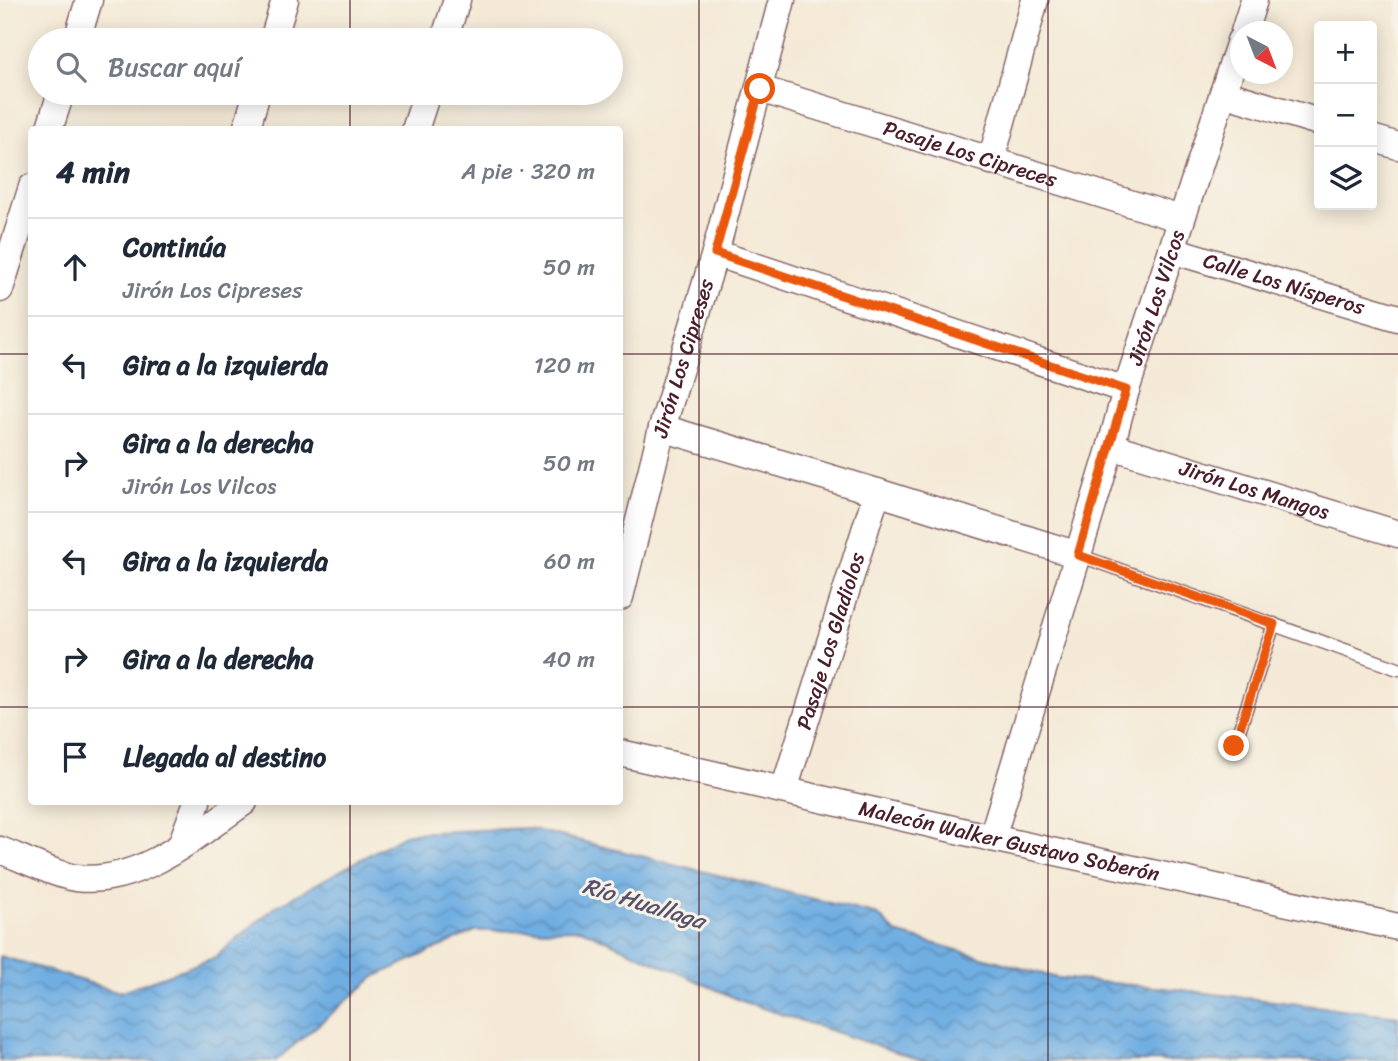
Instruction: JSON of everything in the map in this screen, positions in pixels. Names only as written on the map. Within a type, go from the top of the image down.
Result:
[{"type":"street","points":[[81,28],[89,0]]},
{"type":"street","points":[[277,28],[285,0]]},
{"type":"street","points":[[448,28],[457,0]]},
{"type":"street","name":"Jirón Los Cipreses","points":[[623,581],[662,428],[715,253],[782,0]]},
{"type":"street","points":[[991,161],[1035,0]]},
{"type":"street","points":[[1247,21],[1254,0]]},
{"type":"street","name":"Jirón Los Vilcos","points":[[992,838],[1126,390],[1230,72]]},
{"type":"street","name":"Pasaje Los Cipreces","points":[[760,89],[1181,219]]},
{"type":"street","points":[[1223,93],[1314,120]]},
{"type":"street","points":[[50,126],[57,105]]},
{"type":"street","points":[[247,126],[253,105]]},
{"type":"street","points":[[416,126],[423,105]]},
{"type":"street","points":[[1377,140],[1398,146]]},
{"type":"street","points":[[0,289],[28,200]]},
{"type":"street","name":"Calle Los Nísperos","points":[[1172,250],[1398,318]]},
{"type":"street","points":[[715,253],[1126,390]]},
{"type":"street","points":[[662,428],[1078,555]]},
{"type":"street","name":"Jirón Los Mangos","points":[[1111,446],[1398,534]]},
{"type":"street","name":"Pasaje Los Gladiolos","points":[[784,790],[877,492]]},
{"type":"street","name":"Malecón Walker Gustavo Soberón","points":[[623,754],[1398,927]]},
{"type":"street","points":[[181,845],[196,805]]},
{"type":"street","points":[[0,850],[74,878],[95,878],[142,867],[181,845],[240,805]]},
{"type":"lane","points":[[1078,555],[1398,669]]},
{"type":"lane","points":[[1234,746],[1274,624]]},
{"type":"water","name":"Río Huallaga","points":[[528,828],[878,915],[896,933],[1057,978],[1398,1016],[1398,1061],[923,1061],[744,1002],[581,929],[475,931],[376,976],[275,1061],[0,1061],[0,956],[120,992],[214,958],[275,907],[408,833]]},
{"type":"route","points":[[760,89],[715,253],[1126,390],[1078,555],[1274,624],[1234,746]]}]
